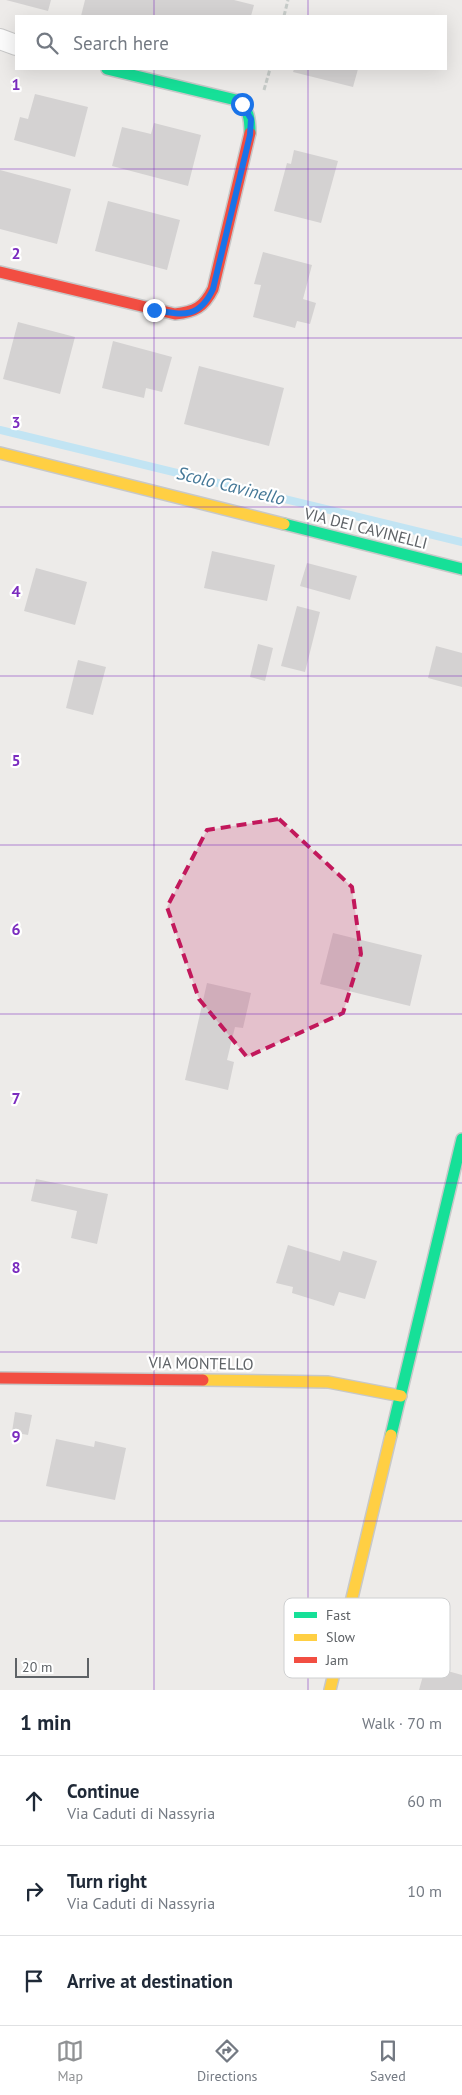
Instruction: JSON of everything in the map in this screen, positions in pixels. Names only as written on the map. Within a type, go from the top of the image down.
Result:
[{"type":"street","points":[[0,39],[15,45]]},
{"type":"street","points":[[0,272],[175,314],[193,312],[206,304],[213,289],[250,135],[251,119],[242,104],[231,98],[111,70]]},
{"type":"street","name":"VIA DEI CAVINELLI","points":[[0,453],[462,569]]},
{"type":"street","points":[[352,1598],[462,1139]]},
{"type":"street","name":"VIA MONTELLO","points":[[0,1378],[328,1382],[401,1396]]},
{"type":"path","points":[[284,15],[288,0]]},
{"type":"highlighted area","points":[[279,819],[352,887],[361,954],[343,1013],[247,1057],[199,999],[167,907],[207,830]]},
{"type":"building","points":[[6,0],[51,0],[48,11]]},
{"type":"building","points":[[85,0],[234,0],[254,5],[251,15],[81,15]]},
{"type":"building","points":[[294,70],[358,70],[353,87],[293,72]]},
{"type":"building","points":[[35,94],[88,107],[75,157],[14,140],[20,117],[28,119]]},
{"type":"building","points":[[154,123],[201,135],[188,186],[112,166],[122,127],[151,134]]},
{"type":"building","points":[[294,150],[338,161],[321,223],[274,211],[287,163],[291,164]]},
{"type":"building","points":[[0,170],[71,189],[57,244],[0,229]]},
{"type":"building","points":[[108,201],[180,220],[167,270],[95,251]]},
{"type":"building","points":[[263,252],[312,265],[303,299],[316,303],[310,324],[297,321],[295,328],[253,317],[261,285],[254,284]]},
{"type":"building","points":[[18,322],[75,337],[60,394],[3,379]]},
{"type":"building","points":[[113,341],[172,357],[162,392],[146,388],[144,398],[102,388]]},
{"type":"building","points":[[199,366],[284,388],[269,446],[184,424]]},
{"type":"building","points":[[212,551],[275,565],[267,601],[204,588]]},
{"type":"building","points":[[307,563],[357,576],[350,600],[300,586]]},
{"type":"building","points":[[36,568],[87,582],[75,625],[24,611]]},
{"type":"building","points":[[297,606],[320,612],[305,672],[281,666]]},
{"type":"building","points":[[258,644],[273,648],[265,681],[250,677]]},
{"type":"building","points":[[436,646],[462,653],[462,687],[428,678]]},
{"type":"building","points":[[78,660],[106,667],[93,715],[66,708]]},
{"type":"building","points":[[333,933],[422,955],[410,1006],[320,984]]},
{"type":"building","points":[[207,983],[251,993],[243,1028],[235,1027],[227,1060],[234,1062],[228,1090],[185,1080]]},
{"type":"building","points":[[36,1179],[108,1194],[97,1244],[71,1238],[77,1211],[31,1201]]},
{"type":"building","points":[[288,1245],[340,1261],[343,1251],[377,1261],[365,1299],[339,1292],[334,1306],[292,1293],[293,1287],[276,1283]]},
{"type":"building","points":[[15,1412],[32,1415],[28,1435],[12,1432]]},
{"type":"building","points":[[56,1439],[94,1447],[95,1441],[126,1448],[115,1500],[46,1486]]},
{"type":"building","points":[[450,1672],[462,1675],[462,1690],[419,1690],[422,1678],[450,1678]]},
{"type":"waterway","name":"Scolo Cavinello","points":[[0,430],[462,542]]},
{"type":"traffic: fast","points":[[111,70],[236,100],[244,107],[248,114],[250,133]]},
{"type":"traffic: fast","points":[[284,524],[462,569]]},
{"type":"traffic: fast","points":[[391,1435],[462,1139]]},
{"type":"traffic: slow","points":[[0,453],[284,524]]},
{"type":"traffic: slow","points":[[203,1380],[328,1382],[401,1396]]},
{"type":"traffic: slow","points":[[352,1598],[391,1435]]},
{"type":"traffic: slow","points":[[330,1690],[333,1678]]},
{"type":"traffic: jam","points":[[0,272],[175,314],[198,308],[213,289],[250,133]]},
{"type":"traffic: jam","points":[[0,1378],[203,1380]]},
{"type":"route","points":[[154,310],[175,314],[193,312],[206,304],[213,289],[250,135],[251,119],[242,104]]}]
